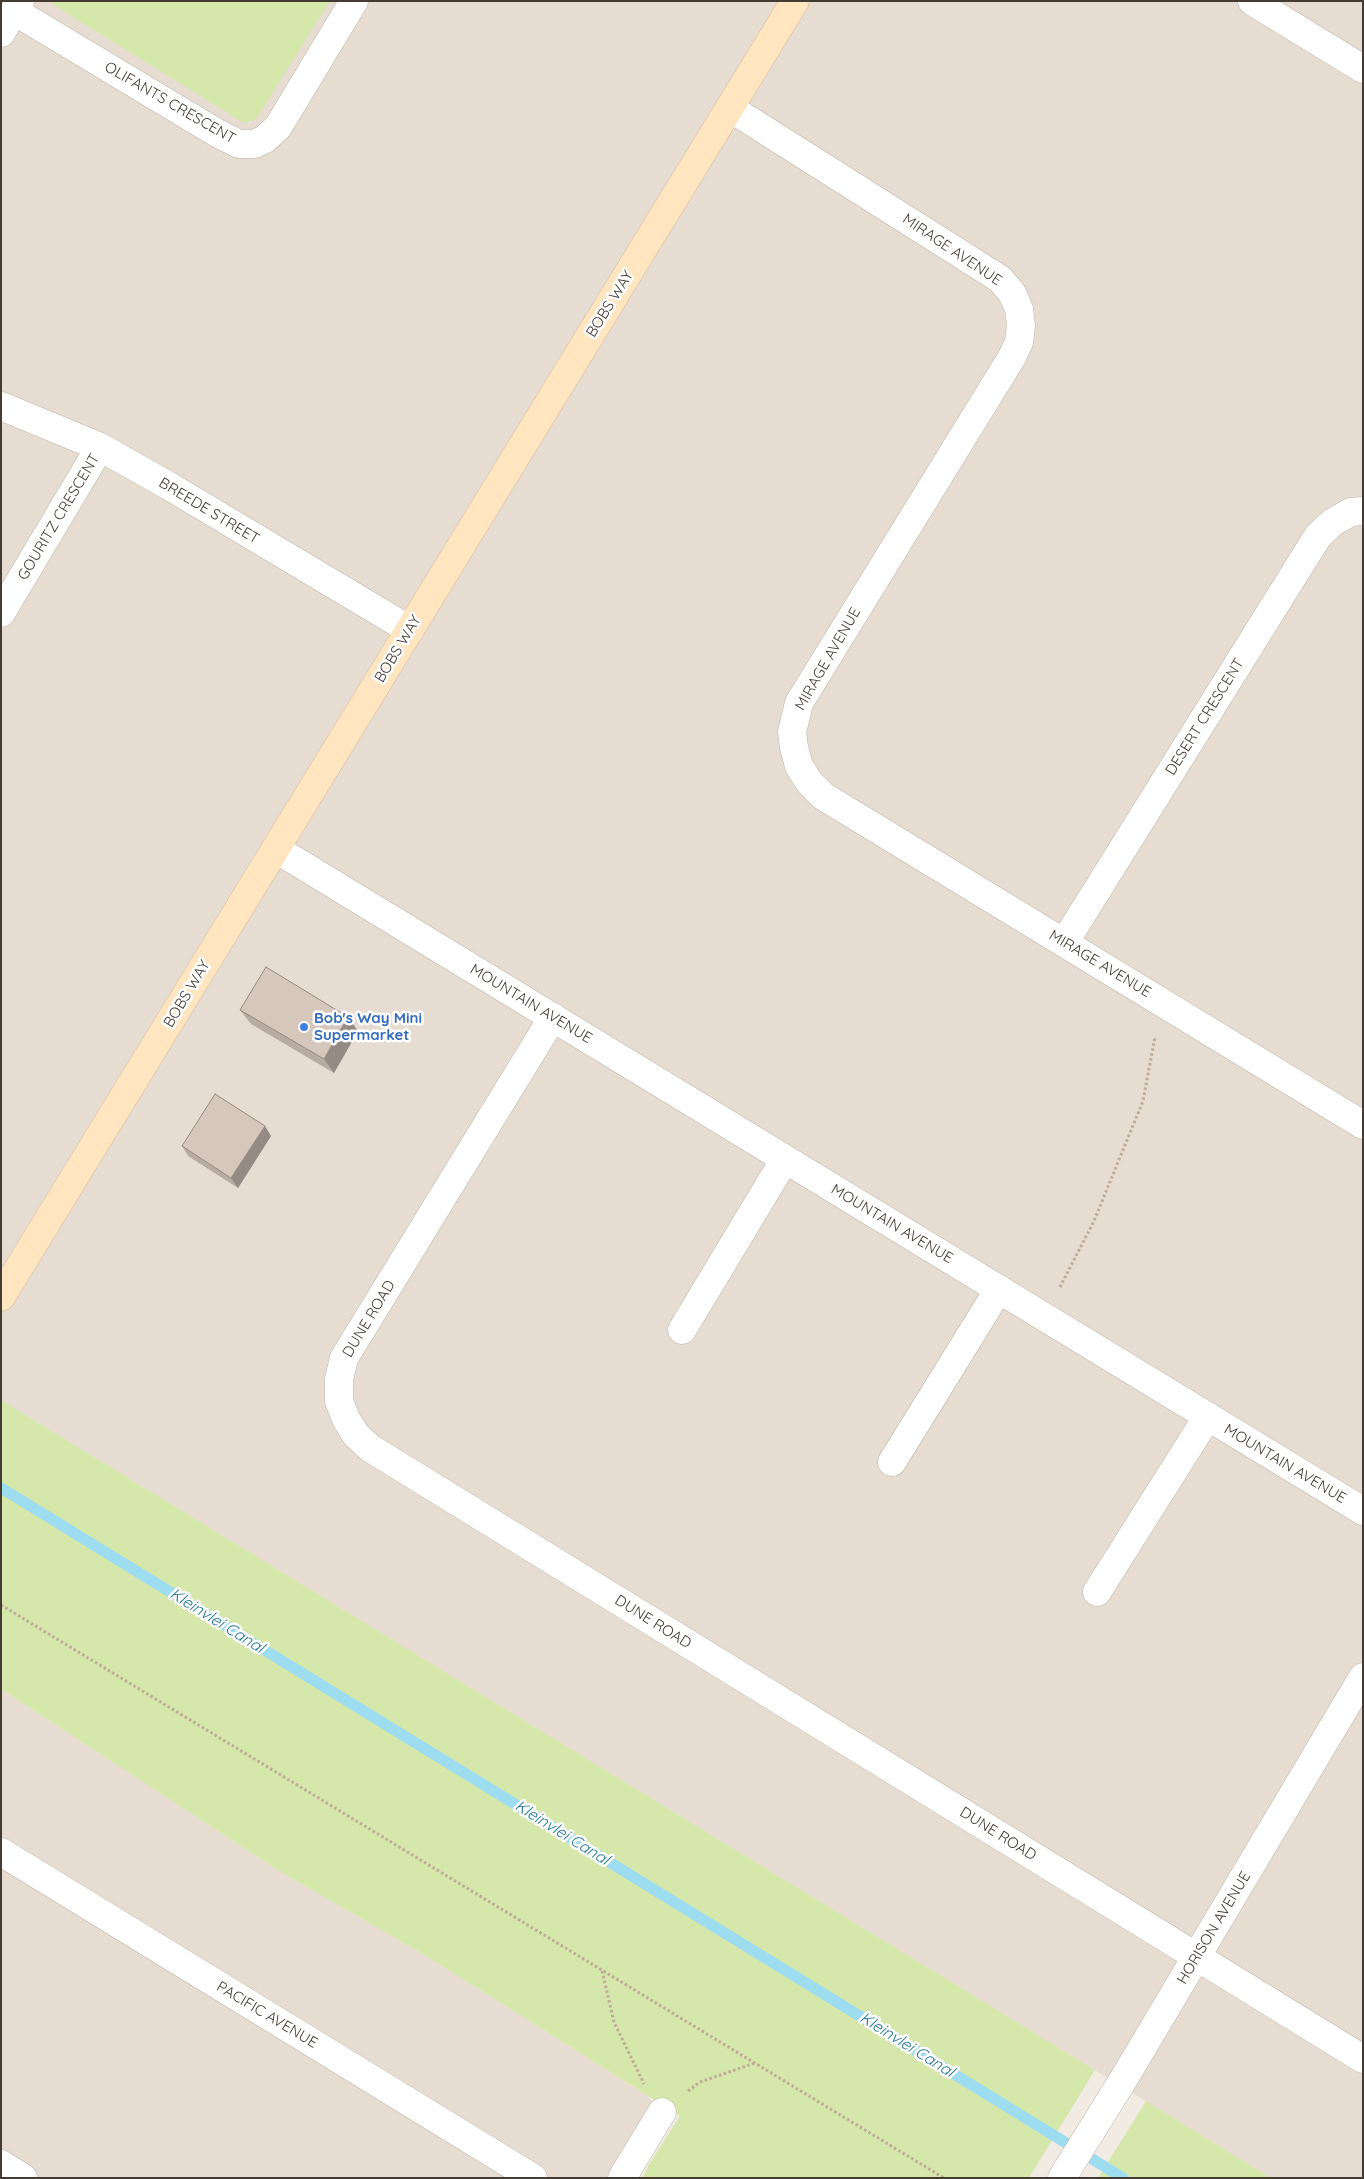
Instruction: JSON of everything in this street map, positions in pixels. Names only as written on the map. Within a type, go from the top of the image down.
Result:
[{"type":"street","name":"OLIFANTS CRESCENT","points":[[12,15],[216,133],[239,144],[254,144],[265,139],[278,126],[354,1]]},
{"type":"street","name":"BOBS WAY","points":[[1,1297],[796,1]]},
{"type":"street","points":[[1252,1],[1363,69]]},
{"type":"street","name":"MIRAGE AVENUE","points":[[730,108],[987,270],[1012,293],[1021,325],[1019,342],[1012,357],[799,703],[792,732],[799,766],[809,782],[823,796],[1362,1123]]},
{"type":"street","name":"BREEDE STREET","points":[[1,406],[100,447],[410,630]]},
{"type":"street","name":"GOURITZ CRESCENT","points":[[1,613],[100,447]]},
{"type":"street","name":"DESERT CRESCENT","points":[[1064,943],[1318,536],[1333,522],[1351,512],[1363,511]]},
{"type":"street","name":"MOUNTAIN AVENUE","points":[[276,848],[1363,1511]]},
{"type":"street","name":"DUNE ROAD","points":[[552,1017],[344,1358],[339,1379],[339,1401],[346,1419],[356,1436],[370,1448],[1363,2059]]},
{"type":"street","points":[[682,1330],[785,1159]]},
{"type":"street","points":[[892,1462],[999,1289]]},
{"type":"street","name":"MOUNTAIN AVENUE","points":[[1097,1592],[1208,1416]]},
{"type":"street","name":"HORISON AVENUE","points":[[1062,2178],[1197,1957],[1363,1677]]},
{"type":"street","name":"PACIFIC AVENUE","points":[[1,1852],[533,2178]]},
{"type":"street","points":[[622,2178],[662,2112]]},
{"type":"street","points":[[1,2164],[23,2178]]},
{"type":"path","points":[[1045,1317],[1094,1221],[1143,1101],[1162,1002]]},
{"type":"path","points":[[1,1605],[944,2178]]},
{"type":"path","points":[[602,1970],[614,2022],[639,2076],[662,2112],[700,2082],[755,2063]]},
{"type":"shaded area","points":[[1,1],[1363,1],[1363,2178],[1271,2178],[1,1400]]},
{"type":"shaded area","points":[[1,1689],[279,1871],[423,1954],[648,2096],[660,2112],[620,2178],[1,2178]]},
{"type":"green space","points":[[52,1],[330,1],[256,119],[244,123],[52,4]]},
{"type":"green space","points":[[1,1400],[1095,2070],[1029,2178],[643,2178],[648,2166],[680,2116],[423,1954],[279,1871],[1,1689]]},
{"type":"green space","points":[[1146,2101],[1271,2178],[1098,2178]]},
{"type":"building","name":"Bob's Way Mini Supermarket","points":[[266,967],[348,1017],[324,1059],[240,1010]]},
{"type":"building","points":[[215,1094],[265,1126],[231,1178],[182,1146]]},
{"type":"waterway","name":"Kleinvlei Canal","points":[[1,1488],[1123,2178]]},
{"type":"place","name":"Bob's Way Mini Supermarket","points":[[304,1027]]}]
